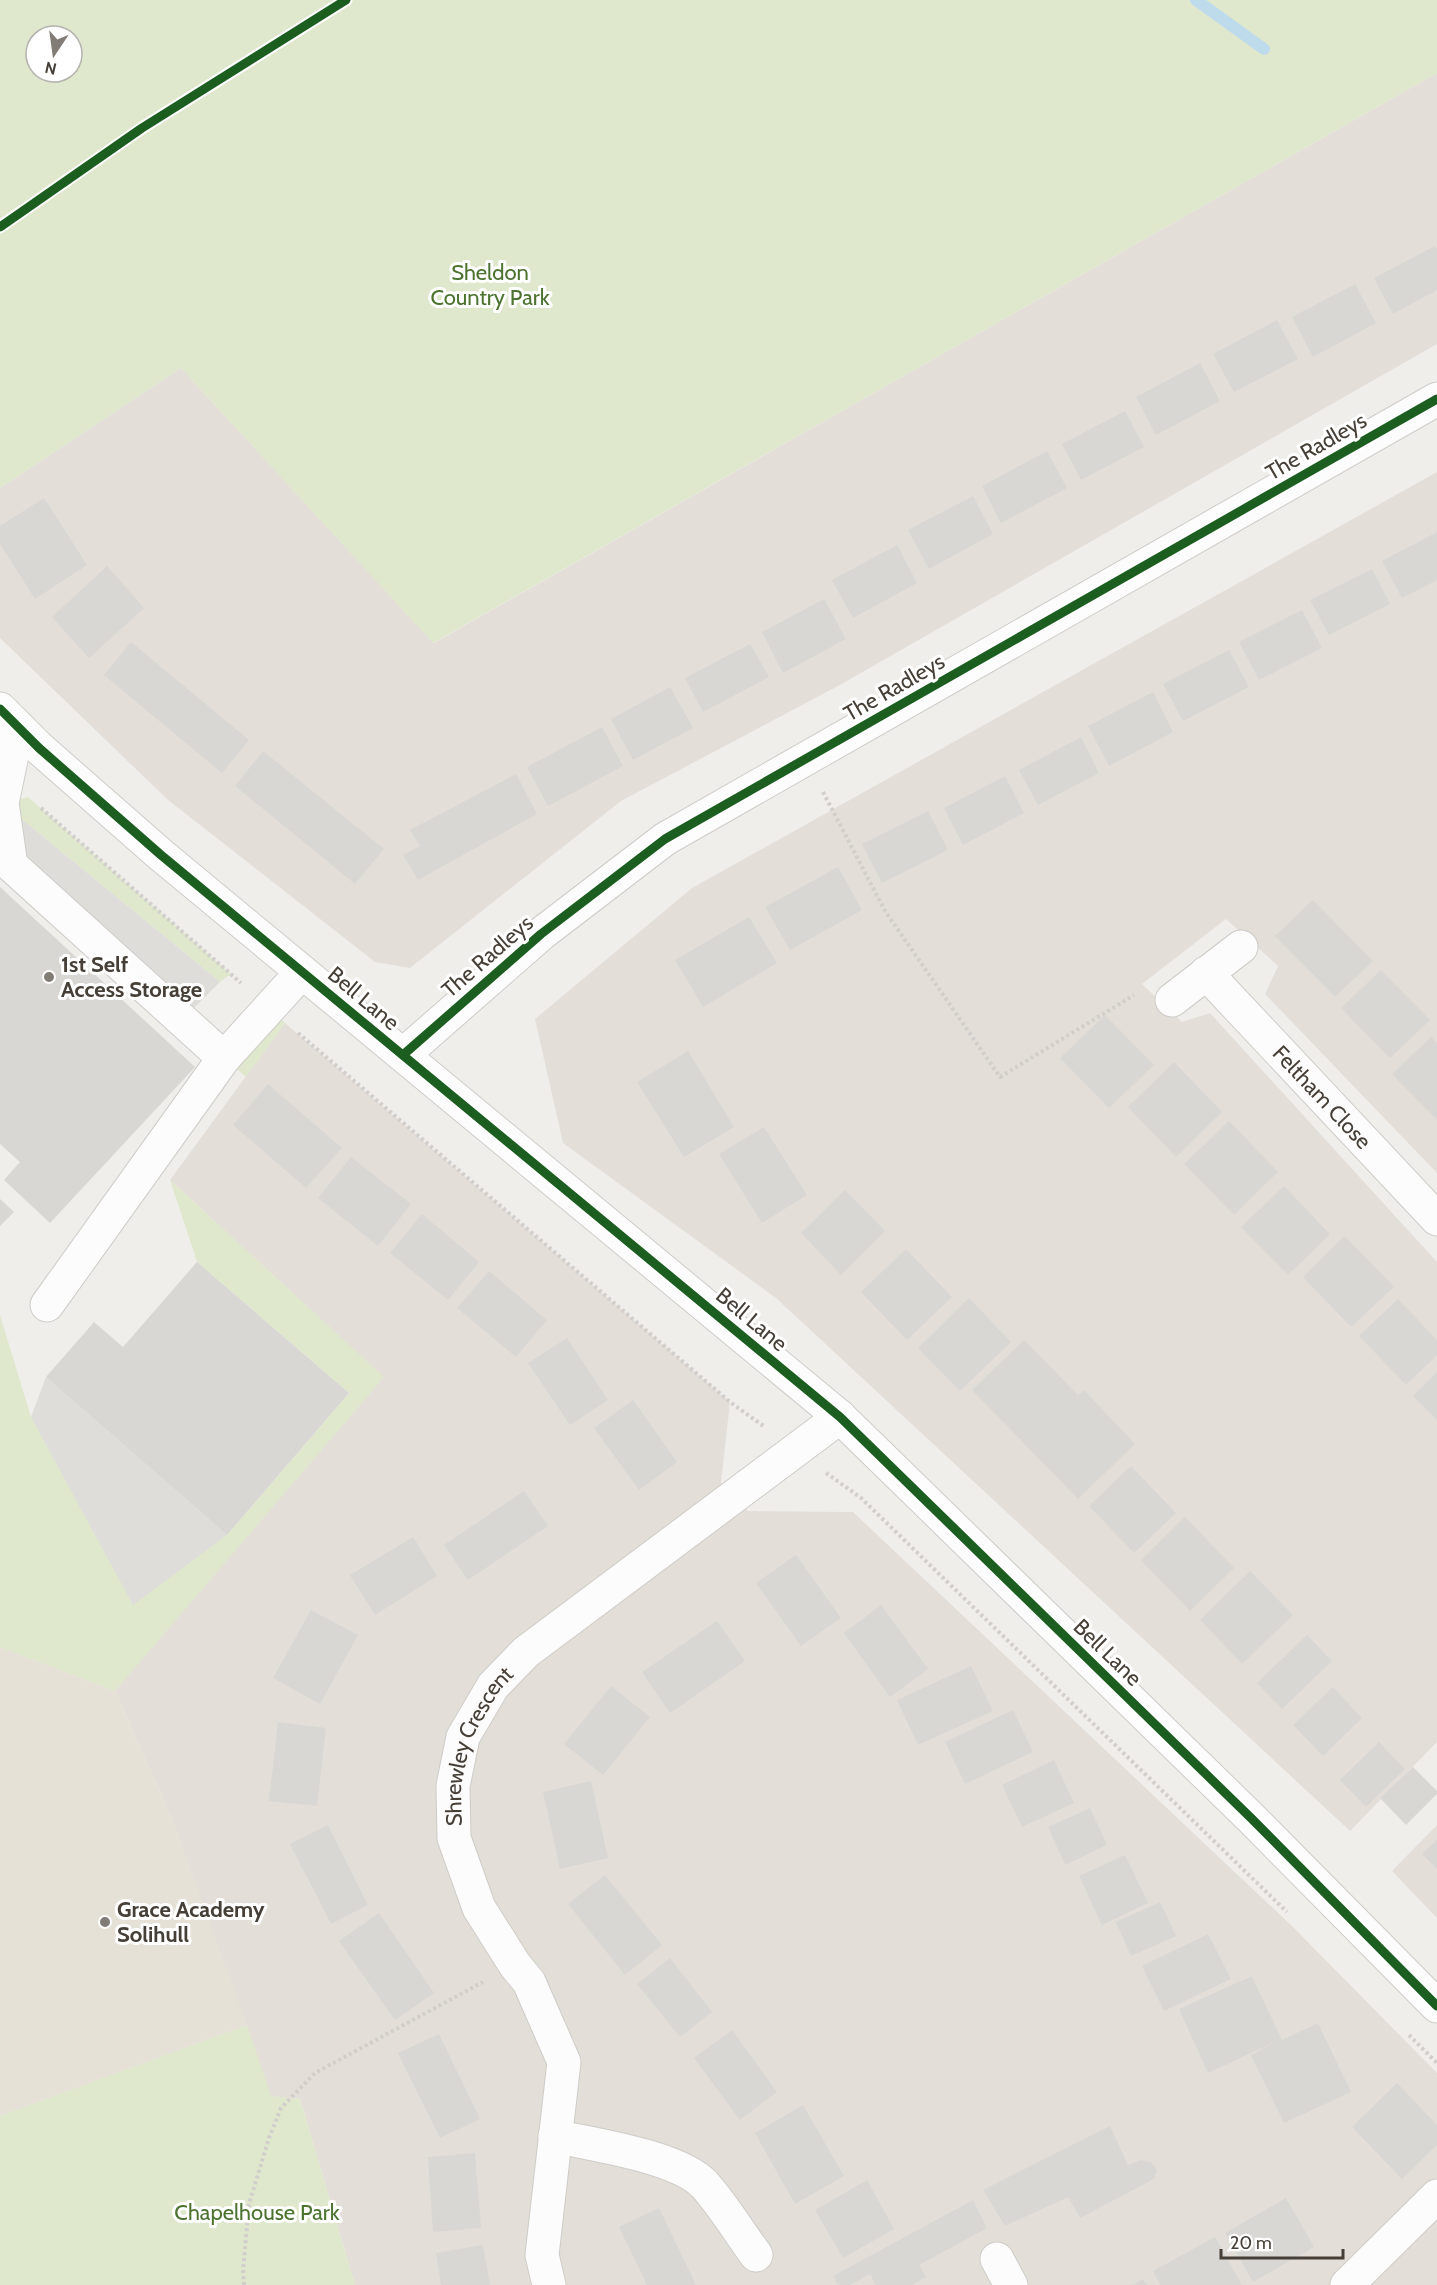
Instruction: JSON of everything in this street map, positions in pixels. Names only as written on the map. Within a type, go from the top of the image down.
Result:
[{"type":"street","name":"The Radleys","points":[[403,1055],[541,934],[665,839],[1437,399]]},
{"type":"street","points":[[9,718],[8,776],[2,803],[11,865],[224,1058]]},
{"type":"street","name":"Bell Lane","points":[[9,718],[161,855],[840,1418],[1252,1819],[1437,2006]]},
{"type":"street","points":[[1172,1000],[1241,947]]},
{"type":"street","points":[[47,1305],[224,1058],[302,972]]},
{"type":"street","name":"Feltham Close","points":[[1206,973],[1437,1219]]},
{"type":"street","name":"Shrewley Crescent","points":[[549,2285],[542,2255],[564,2062],[529,1982],[515,1965],[479,1908],[454,1838],[453,1786],[463,1737],[493,1686],[526,1652],[840,1418]]},
{"type":"street","points":[[555,2136],[662,2161],[692,2174],[704,2184],[756,2255]]},
{"type":"street","points":[[1347,2285],[1437,2196]]},
{"type":"path","points":[[806,760],[885,911],[1000,1077],[1133,995],[1172,1000]]},
{"type":"path","points":[[8,776],[28,797],[247,988]]},
{"type":"path","points":[[295,1030],[730,1402],[767,1429]]},
{"type":"path","points":[[824,1471],[861,1498],[1289,1915]]},
{"type":"path","points":[[244,2285],[243,2271],[249,2204],[269,2138],[282,2108],[315,2073],[515,1965]]},
{"type":"path","points":[[1404,2030],[1437,2063]]},
{"type":"shaded area","points":[[1437,73],[1437,344],[838,686],[621,801],[410,968],[375,962],[168,800],[0,638],[0,488],[181,368],[434,643]]},
{"type":"shaded area","points":[[1437,472],[1437,1173],[1265,994],[1278,966],[1226,919],[1142,984],[1182,1022],[1210,1013],[1437,1262],[1437,1742],[1350,1831],[776,1298],[563,1143],[535,1019],[692,888]]},
{"type":"shaded area","points":[[2,803],[220,982],[182,1020],[11,865]]},
{"type":"shaded area","points":[[285,1023],[730,1402],[721,1483],[748,1511],[853,1512],[1292,1926],[1437,2073],[1437,2285],[355,2285],[300,2099],[271,2097],[172,1819],[115,1691],[238,1541],[383,1377],[170,1180]]},
{"type":"shaded area","points":[[46,1377],[227,1535],[133,1605],[31,1417]]},
{"type":"shaded area","name":"Grace Academy Solihull","points":[[0,1647],[115,1691],[172,1819],[247,2025],[0,2116]]},
{"type":"shaded area","points":[[1437,1825],[1437,1918],[1392,1871]]},
{"type":"green space","name":"Sheldon Country Park","points":[[0,0],[1437,0],[1437,73],[433,643],[181,368],[0,488]]},
{"type":"green space","points":[[28,797],[231,974],[220,982],[2,803]]},
{"type":"green space","points":[[271,1009],[285,1023],[246,1077],[224,1058]]},
{"type":"green space","points":[[170,1180],[384,1377],[115,1691],[0,1647],[0,1315],[31,1417],[227,1535],[349,1393],[197,1262]]},
{"type":"green space","name":"Chapelhouse Park","points":[[247,2025],[271,2096],[300,2099],[355,2285],[0,2285],[0,2116]]},
{"type":"building","points":[[1435,246],[1437,249],[1437,290],[1393,314],[1374,278]]},
{"type":"building","points":[[1355,284],[1376,323],[1313,357],[1292,317]]},
{"type":"building","points":[[1277,320],[1298,359],[1234,392],[1213,354]]},
{"type":"building","points":[[1200,363],[1220,401],[1156,435],[1136,397]]},
{"type":"building","points":[[1125,411],[1144,447],[1081,480],[1062,444]]},
{"type":"building","points":[[1047,451],[1067,488],[1001,523],[982,486]]},
{"type":"building","points":[[973,496],[993,534],[929,569],[908,530]]},
{"type":"building","points":[[44,498],[87,565],[35,599],[0,544],[0,526]]},
{"type":"building","points":[[1437,532],[1437,580],[1402,598],[1382,561]]},
{"type":"building","points":[[897,545],[917,583],[853,618],[832,580]]},
{"type":"building","points":[[107,566],[144,608],[89,658],[52,617]]},
{"type":"building","points":[[1372,569],[1390,604],[1329,635],[1310,600]]},
{"type":"building","points":[[824,599],[846,639],[783,673],[762,632]]},
{"type":"building","points":[[1302,610],[1322,648],[1259,680],[1239,642]]},
{"type":"building","points":[[131,642],[249,740],[222,773],[104,675]]},
{"type":"building","points":[[750,644],[769,677],[703,712],[685,678]]},
{"type":"building","points":[[1229,650],[1249,687],[1183,721],[1163,684]]},
{"type":"building","points":[[670,687],[693,728],[633,760],[611,719]]},
{"type":"building","points":[[1153,692],[1173,732],[1109,766],[1088,726]]},
{"type":"building","points":[[602,727],[623,766],[548,806],[527,767]]},
{"type":"building","points":[[1081,737],[1099,773],[1038,805],[1019,770]]},
{"type":"building","points":[[263,751],[384,849],[355,884],[235,786]]},
{"type":"building","points":[[516,774],[537,814],[418,880],[403,855],[420,846],[410,830]]},
{"type":"building","points":[[1005,776],[1024,813],[963,845],[944,808]]},
{"type":"building","points":[[928,811],[948,850],[882,883],[862,844]]},
{"type":"building","points":[[838,867],[862,910],[790,950],[765,907]]},
{"type":"building","name":"1st Self Access Storage","points":[[0,887],[195,1067],[50,1223],[4,1180],[20,1162],[0,1144]]},
{"type":"building","points":[[1313,900],[1373,961],[1335,997],[1275,936]]},
{"type":"building","points":[[749,917],[777,963],[703,1007],[675,960]]},
{"type":"building","points":[[1381,970],[1430,1020],[1390,1058],[1341,1008]]},
{"type":"building","points":[[1105,1015],[1154,1065],[1109,1108],[1060,1058]]},
{"type":"building","points":[[1431,1037],[1437,1043],[1437,1120],[1392,1074]]},
{"type":"building","points":[[688,1051],[734,1127],[684,1157],[637,1082]]},
{"type":"building","points":[[1174,1062],[1222,1112],[1176,1157],[1128,1107]]},
{"type":"building","points":[[268,1084],[342,1148],[306,1188],[233,1125]]},
{"type":"building","points":[[1229,1121],[1278,1172],[1234,1215],[1184,1164]]},
{"type":"building","points":[[764,1127],[807,1195],[762,1223],[719,1154]]},
{"type":"building","points":[[351,1157],[411,1204],[378,1246],[318,1198]]},
{"type":"building","points":[[1284,1186],[1330,1234],[1288,1275],[1241,1227]]},
{"type":"building","points":[[845,1190],[885,1231],[841,1275],[801,1233]]},
{"type":"building","points":[[0,1199],[14,1212],[0,1226]]},
{"type":"building","points":[[422,1214],[479,1262],[448,1300],[390,1253]]},
{"type":"building","points":[[1345,1236],[1394,1287],[1351,1327],[1303,1277]]},
{"type":"building","points":[[906,1249],[952,1297],[907,1340],[861,1292]]},
{"type":"building","points":[[197,1262],[349,1393],[227,1535],[46,1377],[94,1322],[123,1347]]},
{"type":"building","points":[[489,1271],[547,1320],[516,1357],[457,1308]]},
{"type":"building","points":[[969,1298],[1011,1342],[960,1391],[918,1348]]},
{"type":"building","points":[[1398,1299],[1437,1340],[1437,1355],[1406,1385],[1359,1336]]},
{"type":"building","points":[[567,1338],[608,1400],[570,1425],[528,1363]]},
{"type":"building","points":[[1024,1340],[1078,1395],[1084,1390],[1135,1444],[1078,1499],[972,1390]]},
{"type":"building","points":[[1437,1372],[1437,1420],[1413,1396]]},
{"type":"building","points":[[633,1400],[677,1462],[639,1490],[594,1428]]},
{"type":"building","points":[[1131,1466],[1176,1513],[1134,1553],[1089,1506]]},
{"type":"building","points":[[524,1491],[548,1526],[468,1580],[444,1545]]},
{"type":"building","points":[[1185,1517],[1234,1568],[1190,1611],[1141,1560]]},
{"type":"building","points":[[413,1537],[437,1576],[375,1615],[350,1575]]},
{"type":"building","points":[[796,1555],[841,1618],[801,1646],[756,1583]]},
{"type":"building","points":[[1250,1571],[1293,1615],[1242,1664],[1200,1620]]},
{"type":"building","points":[[881,1605],[928,1669],[890,1697],[844,1633]]},
{"type":"building","points":[[311,1610],[358,1635],[320,1704],[273,1678]]},
{"type":"building","points":[[717,1621],[745,1661],[670,1713],[642,1672]]},
{"type":"building","points":[[1307,1635],[1332,1661],[1282,1709],[1257,1683]]},
{"type":"building","points":[[971,1666],[993,1711],[918,1745],[897,1700]]},
{"type":"building","points":[[611,1686],[650,1717],[603,1775],[564,1744]]},
{"type":"building","points":[[1333,1687],[1362,1718],[1323,1756],[1293,1725]]},
{"type":"building","points":[[1013,1710],[1033,1752],[965,1784],[945,1742]]},
{"type":"building","points":[[278,1722],[326,1728],[317,1806],[269,1801]]},
{"type":"building","points":[[1379,1742],[1405,1769],[1366,1807],[1340,1780]]},
{"type":"building","points":[[1054,1760],[1074,1803],[1022,1827],[1002,1785]]},
{"type":"building","points":[[1413,1767],[1437,1791],[1437,1794],[1406,1825],[1380,1798]]},
{"type":"building","points":[[591,1781],[608,1858],[560,1869],[543,1792]]},
{"type":"building","points":[[1090,1808],[1107,1845],[1065,1865],[1048,1827]]},
{"type":"building","points":[[328,1825],[368,1905],[331,1924],[290,1844]]},
{"type":"building","points":[[1437,1840],[1437,1869],[1422,1854]]},
{"type":"building","points":[[1125,1855],[1148,1903],[1102,1925],[1079,1876]]},
{"type":"building","points":[[605,1875],[662,1945],[625,1975],[568,1904]]},
{"type":"building","points":[[1160,1902],[1176,1936],[1131,1956],[1116,1922]]},
{"type":"building","points":[[379,1913],[434,1993],[395,2020],[339,1941]]},
{"type":"building","points":[[1208,1934],[1231,1979],[1164,2011],[1142,1966]]},
{"type":"building","points":[[670,1958],[712,2012],[680,2037],[637,1984]]},
{"type":"building","points":[[1252,1976],[1282,2040],[1318,2023],[1351,2092],[1284,2123],[1251,2055],[1277,2041],[1208,2073],[1179,2009]]},
{"type":"building","points":[[732,2030],[777,2092],[740,2120],[694,2058]]},
{"type":"building","points":[[439,2034],[480,2119],[440,2138],[398,2053]]},
{"type":"building","points":[[1397,2083],[1437,2125],[1437,2145],[1402,2179],[1352,2127]]},
{"type":"building","points":[[803,2105],[844,2176],[795,2204],[755,2133]]},
{"type":"building","points":[[1110,2126],[1128,2165],[1141,2160],[1151,2162],[1157,2170],[1154,2179],[1080,2218],[1068,2197],[1005,2226],[983,2190]]},
{"type":"building","points":[[475,2153],[481,2228],[433,2232],[428,2157]]},
{"type":"building","points":[[867,2180],[894,2229],[843,2258],[815,2210]]},
{"type":"building","points":[[1286,2198],[1314,2247],[1253,2282],[1225,2233]]},
{"type":"building","points":[[973,2200],[987,2228],[919,2265],[926,2277],[911,2285],[876,2285],[870,2274],[850,2285],[839,2285],[833,2276]]},
{"type":"building","points":[[659,2208],[696,2285],[647,2285],[619,2227]]},
{"type":"building","points":[[1215,2237],[1242,2285],[1160,2285],[1153,2271]]},
{"type":"building","points":[[483,2245],[490,2285],[441,2285],[436,2253]]},
{"type":"building","points":[[1143,2279],[1147,2285],[1132,2285]]},
{"type":"waterway","points":[[1196,0],[1264,49]]},
{"type":"cycle path","points":[[0,227],[142,128],[346,0]]},
{"type":"cycle path","points":[[403,1055],[541,934],[665,839],[1437,399]]},
{"type":"cycle path","points":[[0,709],[39,748],[161,855],[840,1417],[1252,1819],[1437,2006]]},
{"type":"place","name":"1st Self Access Storage","points":[[49,977]]},
{"type":"place","name":"Grace Academy Solihull","points":[[105,1922]]}]
